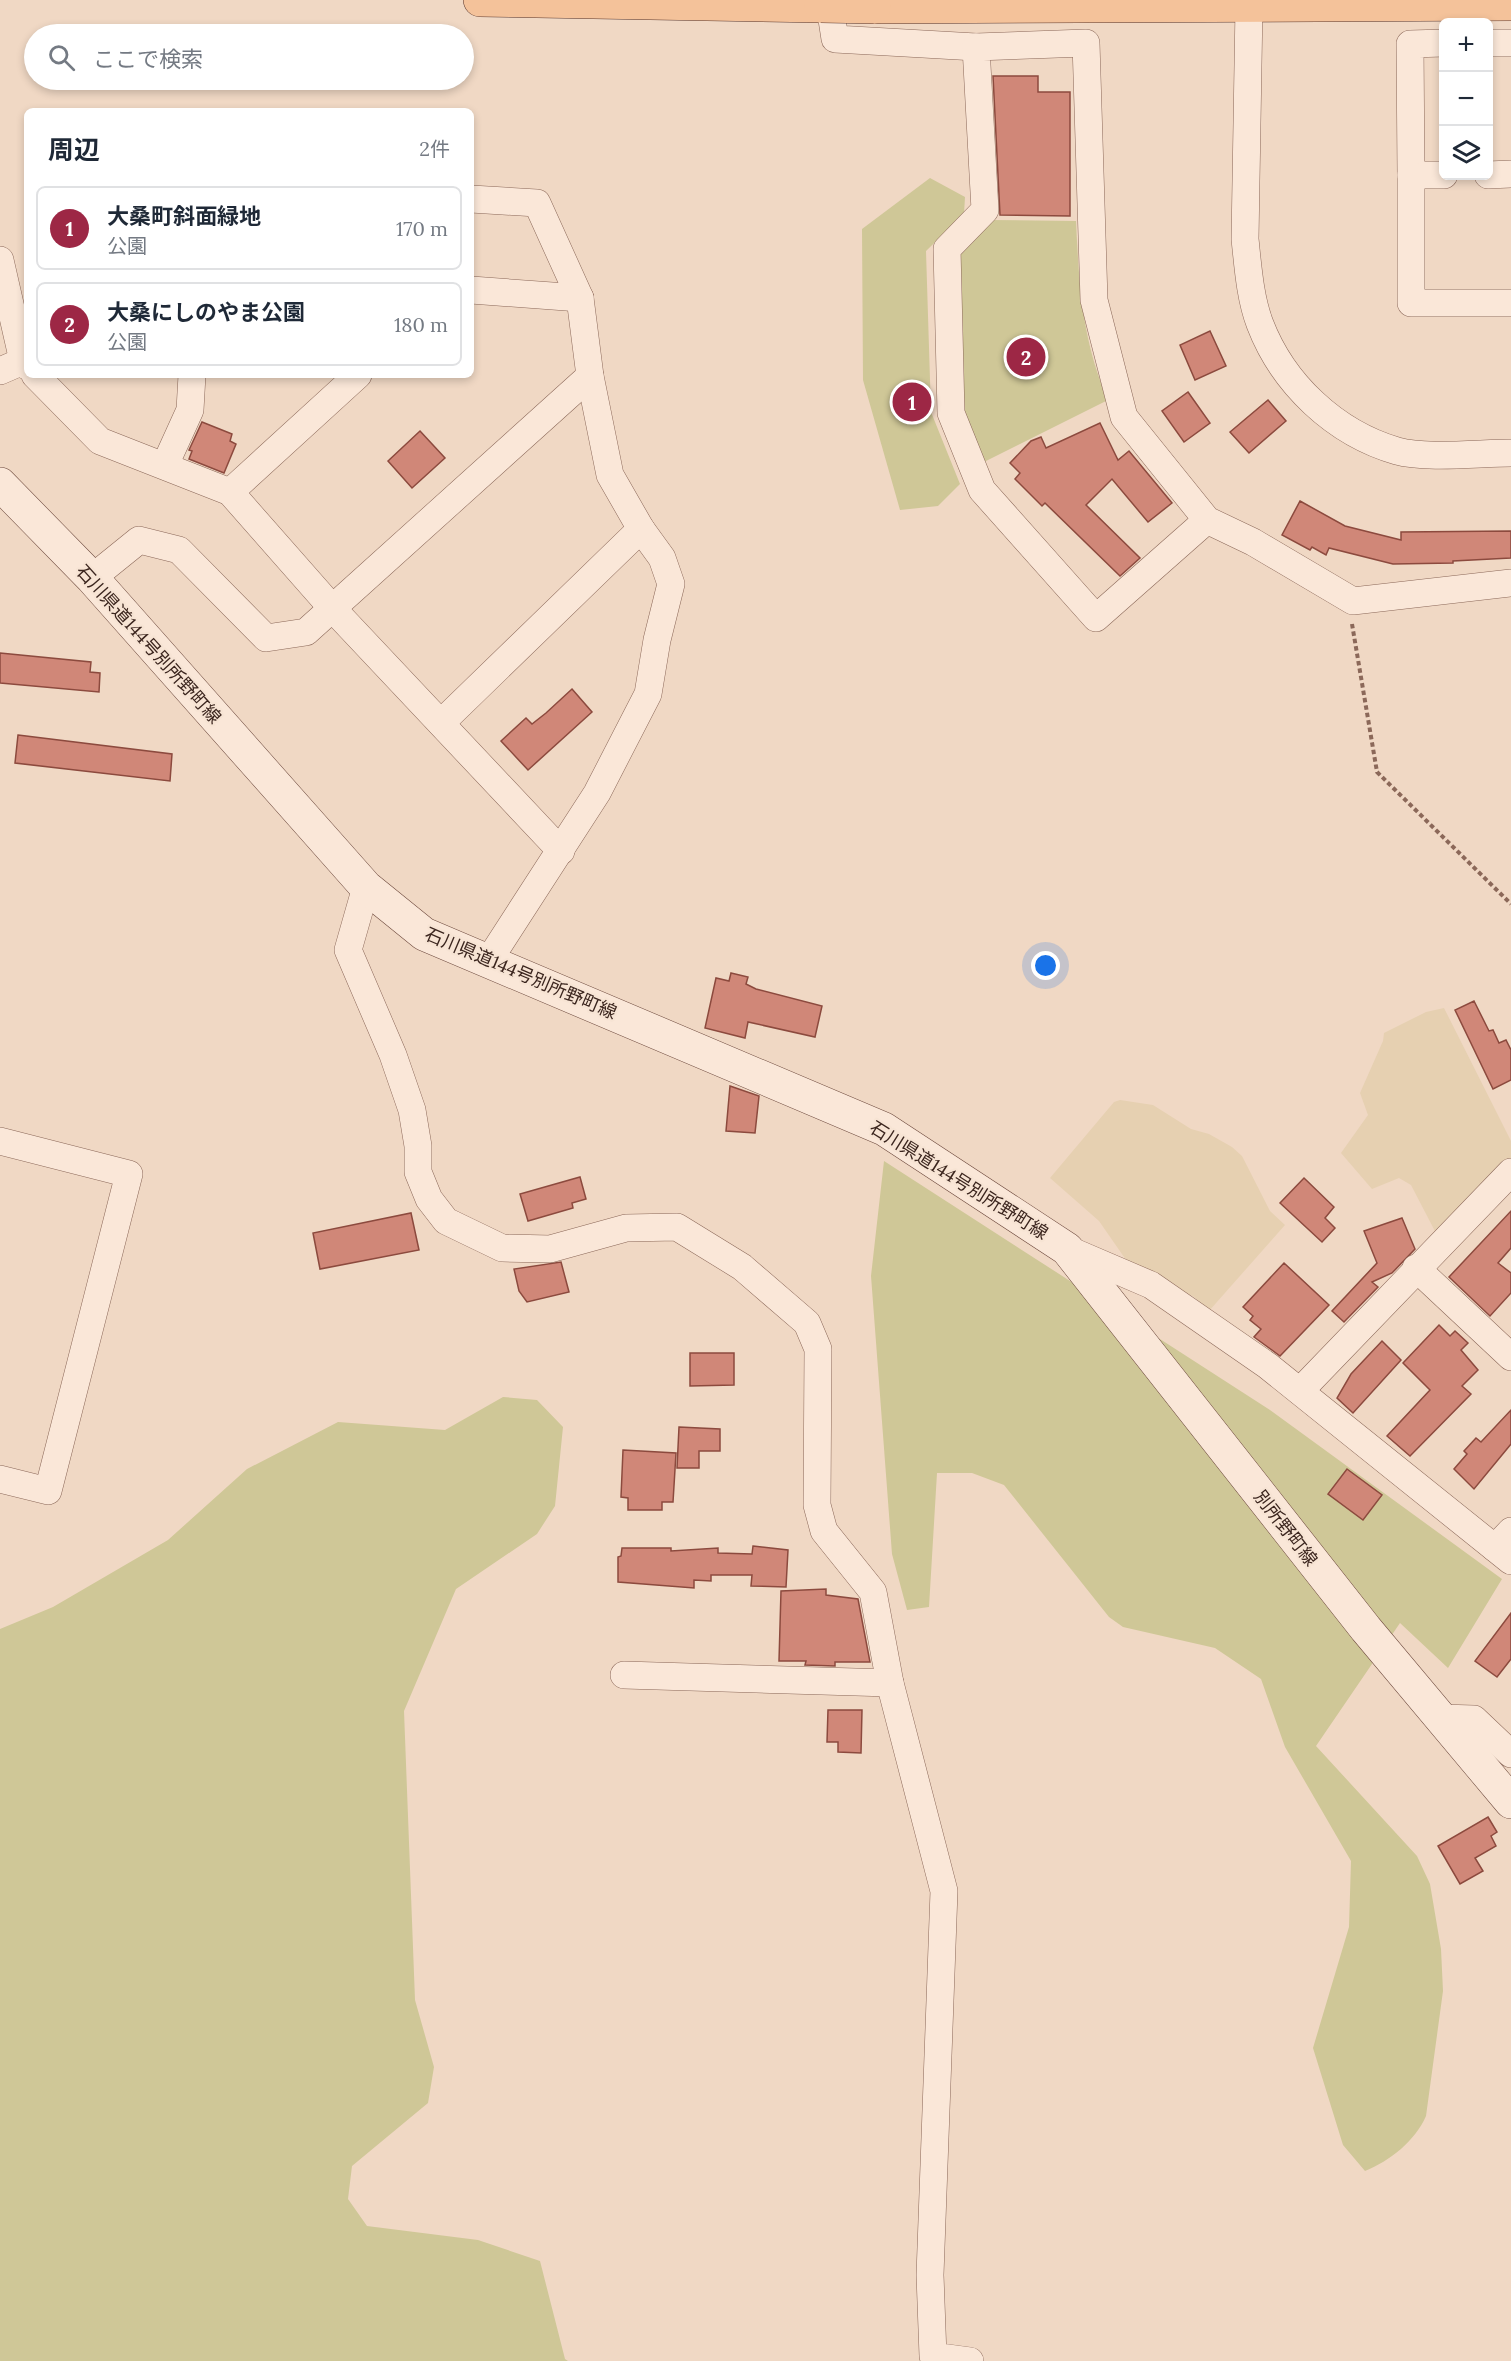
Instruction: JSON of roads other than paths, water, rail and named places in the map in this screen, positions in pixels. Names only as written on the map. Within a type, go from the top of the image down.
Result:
[{"type":"main road","points":[[480,0],[825,3],[874,7],[1511,4]]},
{"type":"main road","name":"石川県道144号別所野町線","points":[[0,484],[92,578],[366,887],[424,934],[885,1129],[1067,1250]]},
{"type":"main road","name":"別所野町線","points":[[1067,1250],[1366,1629],[1511,1802]]},
{"type":"street","points":[[825,3],[835,39],[976,47],[1086,42],[1094,300],[1124,417],[1207,520],[1253,542],[1353,601],[1511,583]]},
{"type":"street","points":[[1249,7],[1247,257],[1260,324],[1287,375],[1324,413],[1359,436],[1398,451],[1511,453]]},
{"type":"street","points":[[1439,43],[1410,44],[1411,303],[1511,303]]},
{"type":"street","points":[[1493,43],[1511,43]]},
{"type":"street","points":[[976,47],[984,210],[946,249],[951,413],[982,490],[1096,618],[1207,520]]},
{"type":"street","points":[[1493,175],[1511,174]]},
{"type":"street","points":[[1412,175],[1439,175]]},
{"type":"street","points":[[474,199],[537,203],[580,298],[590,376],[610,475],[641,529],[662,558],[670,584],[648,694],[597,793],[489,960]]},
{"type":"street","points":[[0,260],[21,368]]},
{"type":"street","points":[[474,290],[580,298]]},
{"type":"street","points":[[92,578],[139,540],[180,550],[266,638],[306,632],[590,376]]},
{"type":"street","points":[[32,378],[100,441],[230,492],[333,609],[561,851]]},
{"type":"street","points":[[165,465],[190,410],[192,378]]},
{"type":"street","points":[[230,492],[355,378]]},
{"type":"street","points":[[441,723],[641,529]]},
{"type":"street","points":[[366,887],[348,950],[393,1055],[412,1110],[418,1146],[418,1172],[429,1199],[446,1221],[502,1248],[550,1249],[626,1227],[677,1227],[742,1267],[807,1323],[818,1349],[817,1505],[824,1531],[873,1592],[890,1683],[944,1891],[930,2275],[933,2356],[970,2361]]},
{"type":"street","points":[[0,1141],[129,1174],[48,1491],[0,1479]]},
{"type":"street","points":[[1300,1391],[1510,1173]]},
{"type":"street","points":[[1067,1250],[1151,1285],[1300,1391],[1506,1547]]},
{"type":"street","points":[[1416,1268],[1511,1357]]},
{"type":"street","points":[[624,1675],[890,1683]]},
{"type":"street","points":[[1441,1718],[1474,1719],[1511,1754]]},
{"type":"place","name":"大桑にしのやま公園","points":[[1026,357]]},
{"type":"place","name":"大桑町斜面緑地","points":[[912,402]]}]
